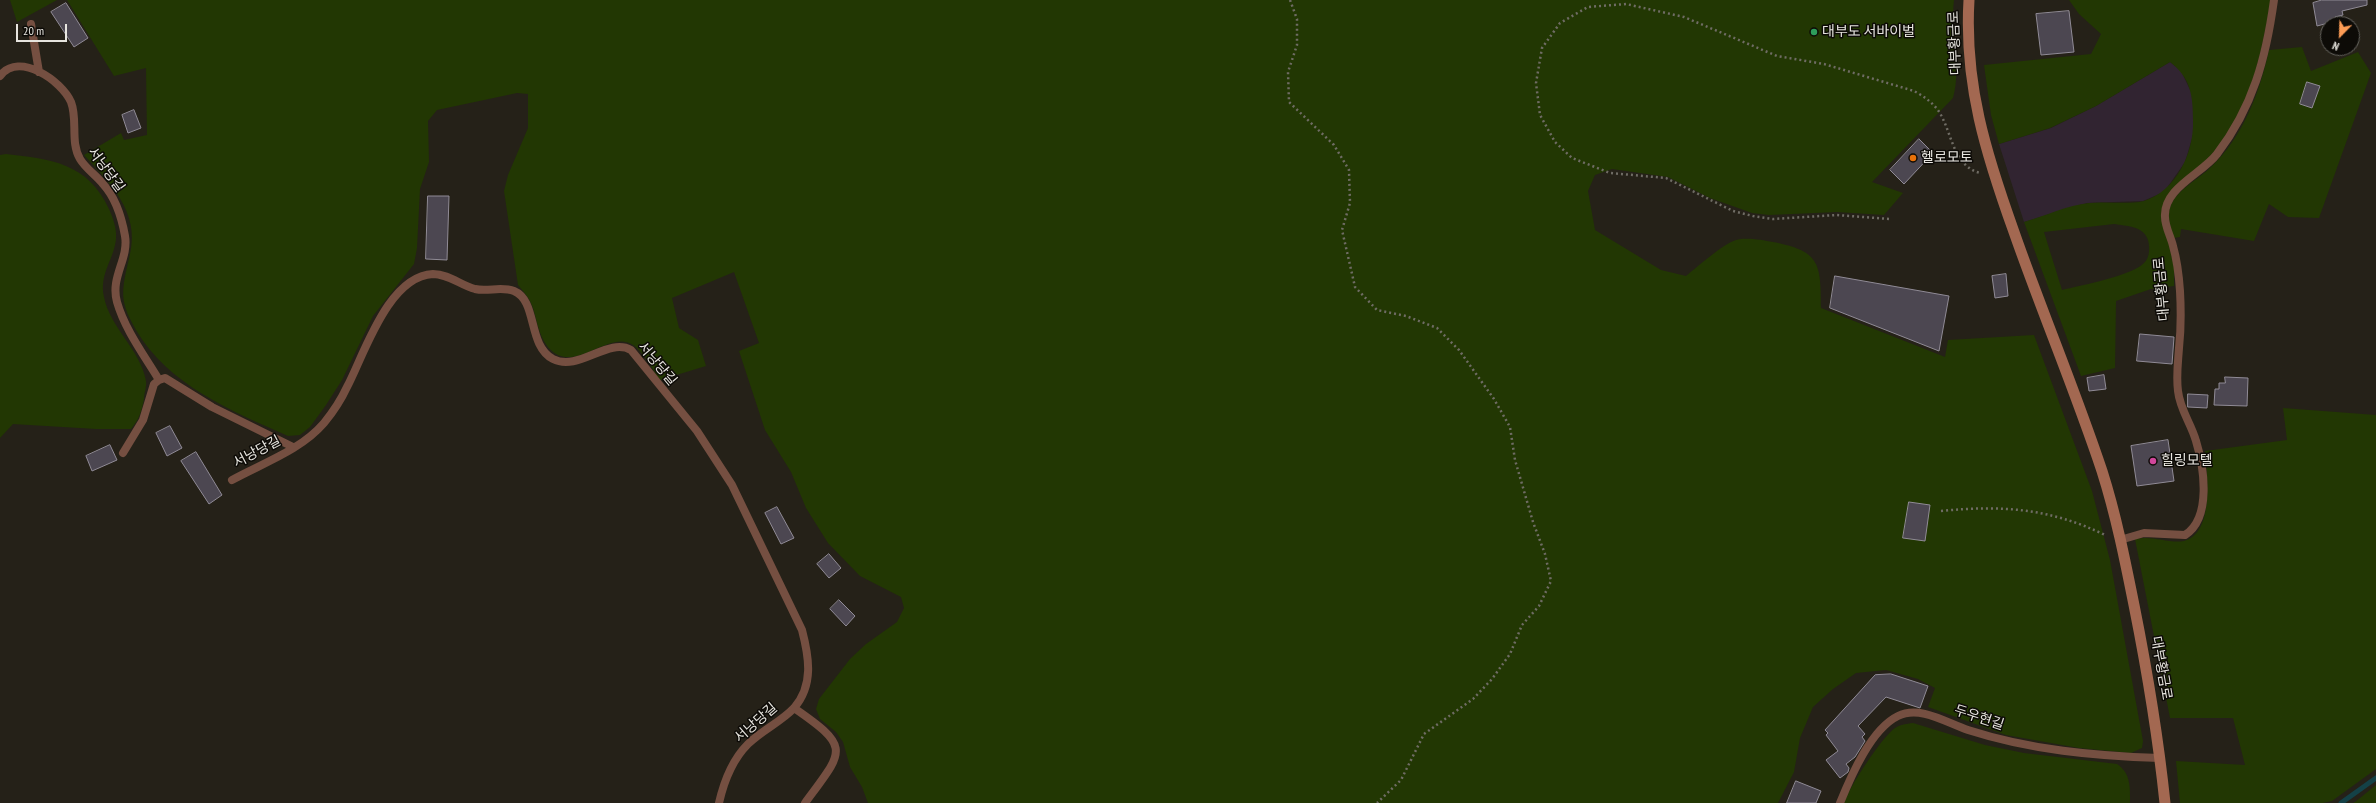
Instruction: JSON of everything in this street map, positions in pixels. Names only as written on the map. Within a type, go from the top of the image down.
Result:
[{"type":"main road","name":"대부황금로","points":[[1969,0],[1968,48],[1972,89],[1980,131],[2026,266],[2090,437],[2120,540],[2144,654],[2160,758],[2165,803]]},
{"type":"lane","name":"대부황금로","points":[[2120,540],[2144,533],[2185,535],[2195,527],[2198,519],[2203,481],[2196,440],[2184,415],[2178,390],[2180,291],[2173,247],[2165,217],[2166,206],[2172,195],[2214,159],[2229,138],[2248,104],[2262,65],[2274,0]]},
{"type":"lane","points":[[30,24],[39,72]]},
{"type":"lane","name":"서낭당길","points":[[0,76],[6,69],[21,65],[30,66],[55,84],[70,102],[76,149],[85,165],[104,184],[118,211],[126,238],[125,251],[116,279],[117,301],[131,332],[159,380],[165,378],[172,381],[212,407],[293,447]]},
{"type":"lane","name":"서낭당길","points":[[232,480],[293,447],[315,432],[332,412],[347,388],[379,320],[394,298],[410,283],[425,276],[448,277],[475,289],[507,289],[515,291],[526,304],[540,345],[545,353],[559,361],[574,361],[613,348],[625,347],[635,355],[697,431],[732,485],[802,630],[810,664],[807,680],[794,708],[759,734],[739,756],[728,774],[719,803]]},
{"type":"lane","points":[[123,453],[142,420],[151,391],[159,380]]},
{"type":"lane","name":"서낭당길","points":[[794,708],[822,728],[832,738],[837,749],[836,758],[832,766],[805,803]]},
{"type":"lane","name":"두우현길","points":[[1840,803],[1858,763],[1878,734],[1888,722],[1908,712],[1933,717],[1967,730],[2019,744],[2074,753],[2160,758]]},
{"type":"path","points":[[1290,0],[1297,19],[1297,46],[1288,72],[1289,102],[1334,146],[1349,170],[1350,203],[1342,230],[1355,287],[1377,310],[1406,316],[1437,328],[1459,350],[1494,399],[1510,427],[1515,460],[1533,522],[1546,554],[1551,581],[1539,606],[1522,625],[1510,654],[1492,679],[1472,699],[1424,734],[1401,780],[1377,803]]},
{"type":"path","points":[[1889,219],[1838,215],[1773,219],[1753,216],[1733,211],[1666,178],[1610,173],[1572,158],[1555,142],[1540,115],[1536,83],[1542,48],[1560,23],[1588,7],[1626,4],[1684,17],[1777,56],[1824,64],[1914,91],[1927,99],[1939,112],[1956,152],[1966,165],[1982,173]]},
{"type":"path","points":[[1940,511],[1981,507],[2032,511],[2060,517],[2108,536]]},
{"type":"shaded area","points":[[2170,62],[2181,71],[2193,96],[2193,135],[2185,162],[2164,192],[2143,201],[2087,203],[2024,222],[1999,144],[2051,128],[2096,106]]},
{"type":"green space","points":[[10,0],[57,0],[17,22]]},
{"type":"green space","points":[[67,0],[1954,0],[1953,24],[1956,74],[1953,98],[1872,182],[1903,193],[1884,215],[1837,212],[1769,215],[1752,213],[1710,198],[1668,177],[1612,169],[1595,175],[1588,191],[1595,230],[1661,270],[1686,276],[1717,251],[1736,240],[1764,240],[1789,246],[1809,255],[1815,262],[1820,280],[1821,308],[1945,357],[1948,340],[2034,335],[2092,491],[2110,560],[2143,741],[2142,748],[2131,753],[2079,748],[2006,735],[1928,707],[1935,688],[1918,679],[1886,670],[1856,673],[1833,689],[1813,707],[1800,738],[1794,772],[1778,803],[868,803],[862,787],[850,767],[843,742],[836,732],[820,719],[816,709],[819,699],[850,659],[866,644],[897,622],[904,608],[901,597],[860,576],[828,543],[806,508],[791,472],[765,430],[739,351],[759,343],[734,272],[672,298],[679,328],[698,340],[706,366],[660,380],[638,349],[629,343],[621,341],[574,356],[565,357],[556,354],[546,345],[538,327],[532,305],[518,285],[504,191],[508,175],[528,128],[528,94],[517,93],[437,110],[428,121],[429,162],[420,189],[417,248],[414,264],[373,316],[342,380],[310,427],[300,435],[288,436],[224,406],[183,381],[165,366],[149,349],[127,313],[123,290],[132,239],[131,225],[127,212],[113,188],[84,155],[121,133],[124,140],[147,135],[146,68],[114,76]]},
{"type":"green space","points":[[2069,0],[2271,0],[2258,62],[2245,102],[2236,121],[2225,139],[2211,155],[2168,195],[2167,236],[2174,267],[2174,286],[2151,289],[2116,301],[2115,368],[2081,376],[2024,222],[2081,204],[2137,202],[2144,201],[2155,196],[2174,180],[2181,169],[2190,146],[2193,121],[2191,96],[2187,81],[2177,68],[2170,62],[2096,106],[2050,128],[1999,144],[1991,115],[1984,65],[2091,54],[2101,34],[2079,14]],"holes":[[[2114,224],[2139,229],[2146,235],[2149,249],[2146,261],[2138,268],[2118,276],[2062,290],[2044,232]]]},
{"type":"green space","points":[[2302,47],[2311,71],[2348,56],[2360,55],[2371,73],[2319,218],[2288,217],[2269,204],[2254,241],[2181,229],[2180,237],[2173,238],[2169,213],[2174,199],[2211,167],[2232,142],[2241,128],[2249,113],[2261,82],[2269,50]]},
{"type":"green space","points":[[6,154],[53,161],[66,166],[79,173],[90,182],[100,194],[109,209],[115,227],[116,239],[113,254],[103,281],[104,297],[112,319],[138,359],[143,370],[146,383],[141,411],[131,429],[96,429],[13,424],[0,438],[0,155]]},
{"type":"green space","points":[[2283,408],[2376,415],[2376,769],[2332,801],[2323,803],[2180,803],[2176,761],[2245,765],[2233,718],[2170,718],[2135,539],[2148,538],[2178,542],[2194,536],[2201,527],[2207,502],[2205,451],[2287,440]]},
{"type":"green space","points":[[1913,723],[1985,745],[2024,753],[2117,764],[2125,772],[2129,781],[2130,803],[1844,803],[1859,774],[1889,733],[1895,728],[1904,724]]},
{"type":"green space","points":[[2376,785],[2376,803],[2353,803],[2355,802]]},
{"type":"building","points":[[2322,0],[2367,0],[2367,5],[2342,11],[2343,15],[2320,16],[2320,25],[2317,26],[2313,3]]},
{"type":"building","points":[[66,3],[88,38],[74,47],[51,12]]},
{"type":"building","points":[[2069,11],[2074,52],[2041,55],[2036,14]]},
{"type":"building","points":[[2307,82],[2320,86],[2312,108],[2300,104]]},
{"type":"building","points":[[134,110],[141,128],[128,133],[122,115]]},
{"type":"building","points":[[1919,139],[1933,153],[1904,184],[1890,170]]},
{"type":"building","points":[[428,196],[449,196],[447,260],[426,259]]},
{"type":"building","points":[[2006,274],[2008,296],[1995,298],[1992,276]]},
{"type":"building","points":[[1835,276],[1949,296],[1939,351],[1830,308]]},
{"type":"building","points":[[2140,334],[2174,337],[2172,364],[2137,361]]},
{"type":"building","points":[[2104,375],[2106,389],[2089,391],[2087,378]]},
{"type":"building","points":[[2225,377],[2248,378],[2247,406],[2214,405],[2215,389],[2219,389],[2219,383],[2225,383]]},
{"type":"building","points":[[2188,394],[2208,395],[2207,408],[2188,407]]},
{"type":"building","points":[[170,426],[182,448],[167,456],[156,433]]},
{"type":"building","points":[[2168,440],[2174,481],[2137,486],[2131,446]]},
{"type":"building","points":[[110,445],[117,460],[92,471],[86,456]]},
{"type":"building","points":[[196,452],[222,495],[209,504],[181,461]]},
{"type":"building","points":[[1909,502],[1930,505],[1925,541],[1903,538]]},
{"type":"building","points":[[777,507],[794,538],[781,544],[765,513]]},
{"type":"building","points":[[829,554],[841,568],[829,578],[817,564]]},
{"type":"building","points":[[839,600],[855,616],[846,626],[830,609]]},
{"type":"building","points":[[1891,674],[1928,686],[1920,708],[1886,697],[1858,726],[1865,734],[1862,737],[1865,741],[1855,757],[1846,764],[1849,768],[1848,772],[1840,778],[1826,760],[1838,751],[1826,735],[1828,733],[1825,730],[1875,675]]},
{"type":"building","points":[[1796,781],[1821,791],[1816,803],[1787,803]]},
{"type":"waterway","points":[[2341,803],[2376,778]]},
{"type":"place","name":"대부도 서바이벌","points":[[1814,32]]},
{"type":"place","name":"헬로모토","points":[[1913,158]]},
{"type":"place","name":"힐링모텔","points":[[2153,461]]}]
